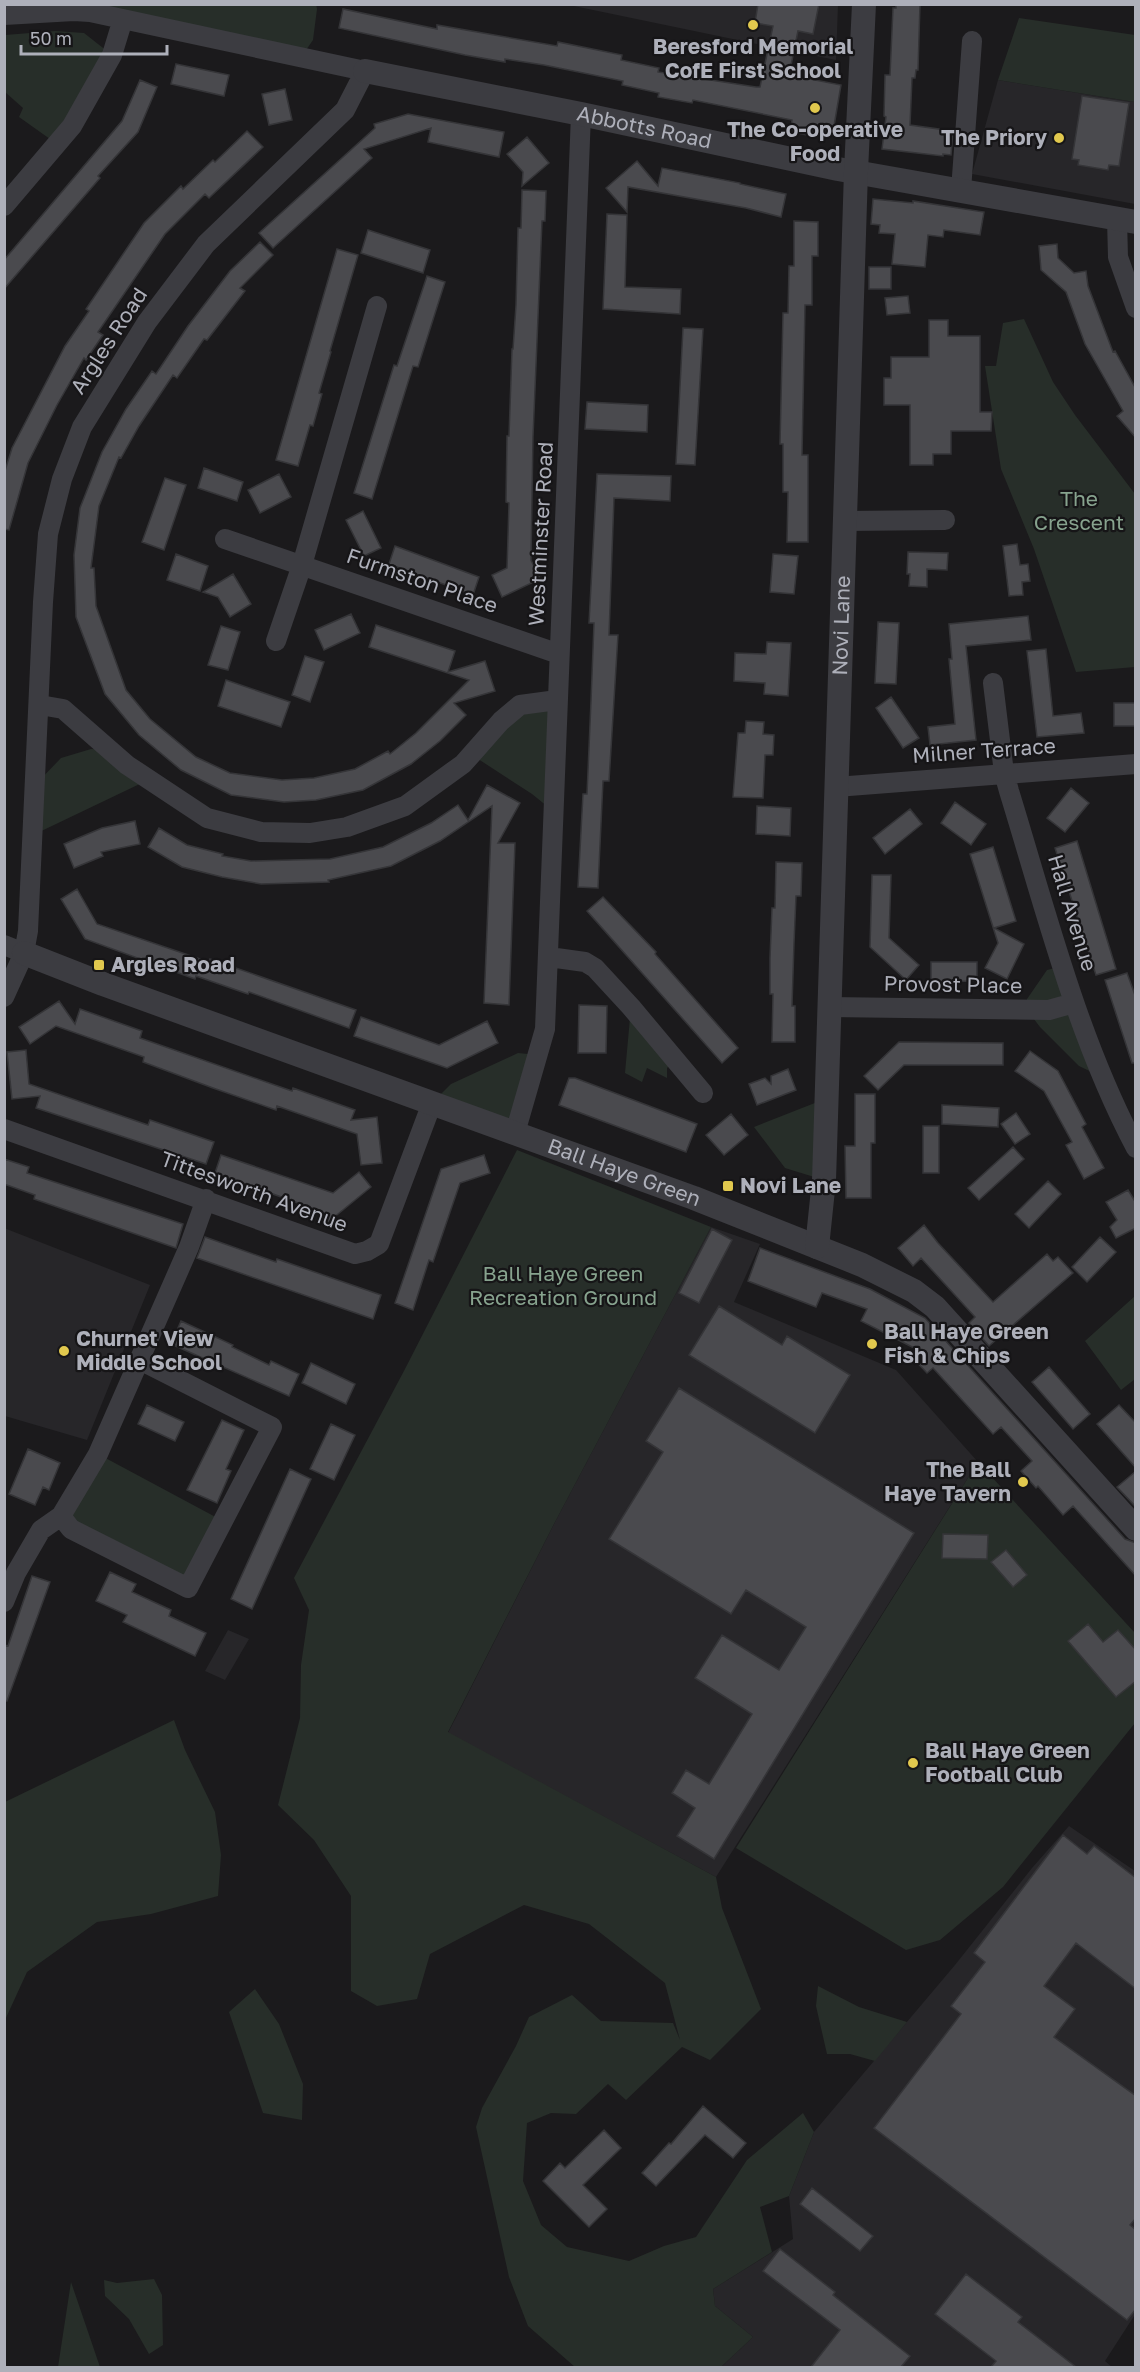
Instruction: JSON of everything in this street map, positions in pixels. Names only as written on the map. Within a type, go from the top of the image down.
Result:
[{"type":"street","name":"Novi Lane","points":[[817,1247],[824,1180],[856,171],[864,4]]},
{"type":"street","points":[[4,15],[74,11],[123,19],[364,71]]},
{"type":"street","points":[[7,199],[72,126],[112,55],[123,19]]},
{"type":"street","points":[[961,190],[972,41]]},
{"type":"street","name":"Abbotts Road","points":[[364,71],[581,114],[838,169],[1126,220]]},
{"type":"street","name":"Argles Road","points":[[14,949],[28,931],[48,534],[62,479],[82,427],[147,322],[206,244],[345,110],[364,71]]},
{"type":"street","name":"Westminster Road","points":[[515,1133],[545,1029],[581,114]]},
{"type":"street","points":[[1126,220],[1118,257],[1136,308]]},
{"type":"street","points":[[276,641],[302,565],[377,306]]},
{"type":"street","points":[[845,521],[945,520]]},
{"type":"street","name":"Furmston Place","points":[[225,539],[559,654]]},
{"type":"street","name":"Hall Avenue","points":[[993,683],[1004,773],[1074,1003],[1102,1077],[1136,1148]]},
{"type":"street","points":[[40,705],[63,709],[127,765],[207,818],[261,832],[310,833],[347,826],[405,806],[463,764],[501,721],[520,705],[557,700]]},
{"type":"street","name":"Milner Terrace","points":[[836,787],[1136,764]]},
{"type":"street","points":[[4,997],[14,949]]},
{"type":"street","name":"Ball Haye Green","points":[[14,949],[103,984],[694,1198],[862,1265],[914,1291],[935,1307],[1136,1529]]},
{"type":"street","points":[[549,957],[585,962],[595,968],[703,1093]]},
{"type":"street","name":"Provost Place","points":[[829,1007],[1048,1010],[1074,1003]]},
{"type":"street","name":"Tittesworth Avenue","points":[[4,1129],[206,1199],[355,1254],[367,1251],[379,1244],[432,1103]]},
{"type":"street","points":[[4,1602],[16,1573],[41,1530],[61,1516],[98,1454],[189,1247],[206,1199]]},
{"type":"street","points":[[61,1516],[71,1529],[188,1588],[272,1427],[140,1360]]},
{"type":"shaded area","name":"Beresford Memorial CofE First School","points":[[569,5],[838,5],[836,60],[767,46]]},
{"type":"shaded area","name":"The Priory","points":[[998,80],[1135,102],[1135,204],[972,174]]},
{"type":"shaded area","points":[[711,1227],[760,1244],[734,1302],[896,1370],[978,1462],[716,1877],[448,1733],[555,1522]]},
{"type":"shaded area","name":"Churnet View Middle School","points":[[4,1228],[150,1285],[87,1440],[5,1416]]},
{"type":"shaded area","points":[[228,1630],[249,1639],[225,1680],[205,1671]]},
{"type":"shaded area","points":[[1069,1826],[1135,1871],[1136,2313],[1105,2361],[1112,2367],[721,2367],[753,2337],[715,2306],[713,2289],[793,2239],[789,2196],[814,2132]]},
{"type":"green space","points":[[316,4],[313,40],[302,56],[89,5]]},
{"type":"green space","points":[[1019,18],[1135,35],[1135,102],[998,80]]},
{"type":"green space","points":[[55,31],[84,33],[112,55],[57,144],[19,117],[23,108],[5,92],[5,35]]},
{"type":"green space","name":"The Crescent","points":[[1024,319],[1053,382],[1135,494],[1135,667],[1076,672],[1034,549],[1001,469],[985,366],[996,366],[1003,323]]},
{"type":"green space","points":[[557,700],[553,811],[532,794],[472,755],[501,721]]},
{"type":"green space","points":[[91,749],[111,750],[148,780],[33,835],[36,784],[61,758]]},
{"type":"green space","points":[[1063,966],[1102,1077],[1079,1066],[1040,1027],[1027,1010],[1027,999],[1047,970]]},
{"type":"green space","points":[[631,1007],[675,1060],[667,1068],[667,1078],[647,1068],[642,1082],[625,1073]]},
{"type":"green space","points":[[518,1053],[538,1055],[515,1133],[432,1103],[451,1084]]},
{"type":"green space","points":[[825,1099],[824,1180],[785,1168],[754,1127]]},
{"type":"green space","name":"Ball Haye Green Recreation Ground","points":[[517,1150],[711,1227],[555,1522],[448,1732],[716,1877],[722,1908],[761,2009],[710,2060],[682,2047],[626,2100],[608,2084],[576,2114],[551,2113],[527,2123],[523,2181],[541,2225],[567,2247],[629,2261],[664,2246],[696,2237],[747,2160],[803,2113],[814,2132],[789,2196],[760,2207],[772,2252],[713,2289],[715,2306],[753,2337],[721,2367],[575,2367],[528,2326],[509,2277],[476,2127],[482,2108],[529,2017],[572,1995],[601,2021],[673,2023],[680,2040],[665,1983],[589,1924],[524,1905],[430,1954],[417,1999],[377,2006],[351,1991],[351,1896],[314,1840],[278,1805],[300,1718],[301,1665],[309,1610],[294,1578],[405,1369]]},
{"type":"green space","points":[[1135,1296],[1135,1379],[1121,1390],[1085,1341]]},
{"type":"green space","points":[[98,1454],[223,1521],[188,1588],[71,1529],[67,1502]]},
{"type":"green space","name":"Ball Haye Green Football Club","points":[[978,1462],[1135,1633],[1135,1723],[1003,1887],[940,1940],[906,1950],[736,1848]]},
{"type":"green space","points":[[174,1720],[185,1750],[215,1812],[221,1855],[218,1896],[151,1914],[97,1922],[27,1972],[5,2020],[5,1802]]},
{"type":"green space","points":[[818,1986],[859,2007],[907,2022],[875,2061],[850,2054],[827,2054],[816,2006]]},
{"type":"green space","points":[[255,1989],[279,2024],[303,2084],[302,2120],[263,2113],[229,2012]]},
{"type":"green space","points":[[154,2279],[162,2295],[163,2345],[149,2354],[129,2319],[105,2296],[104,2280],[117,2283]]},
{"type":"green space","points":[[71,2282],[100,2367],[58,2367]]},
{"type":"building","points":[[758,4],[819,4],[813,34],[798,31],[789,75],[841,85],[833,132],[824,138],[790,132],[792,120],[693,100],[692,103],[658,97],[659,93],[622,85],[623,81],[544,65],[505,59],[505,62],[465,55],[339,28],[343,9],[437,29],[437,25],[557,46],[558,42],[622,55],[621,60],[659,68],[658,72],[760,87],[773,26],[755,23]]},
{"type":"building","points":[[896,4],[920,4],[918,70],[916,70],[915,78],[912,78],[910,125],[953,131],[951,155],[882,149],[886,117],[884,116],[885,75],[890,75],[893,8],[896,8]]},
{"type":"building","points":[[176,64],[229,75],[224,96],[171,84]]},
{"type":"building","points":[[140,80],[157,87],[138,132],[98,176],[100,178],[4,289],[4,260],[122,121]]},
{"type":"building","points":[[285,89],[292,120],[269,125],[262,94]]},
{"type":"building","points":[[1082,96],[1129,103],[1119,166],[1109,165],[1108,170],[1078,165],[1079,160],[1072,159]]},
{"type":"building","points":[[408,114],[504,132],[499,157],[428,142],[431,128],[364,149],[372,158],[273,248],[259,233],[375,128],[374,124]]},
{"type":"building","points":[[247,131],[263,147],[209,198],[205,194],[165,234],[98,332],[103,335],[86,360],[84,358],[28,463],[9,530],[4,529],[4,474],[12,448],[65,346],[89,311],[86,309],[144,223],[181,186],[183,189]]},
{"type":"building","points":[[527,137],[549,163],[522,186],[523,172],[507,154]]},
{"type":"building","points":[[637,161],[658,186],[662,168],[786,194],[781,217],[746,208],[628,187],[627,212],[606,188]]},
{"type":"building","points":[[522,190],[546,191],[545,221],[542,221],[533,437],[531,560],[540,579],[502,597],[492,575],[507,568],[509,503],[506,502],[507,436],[509,436],[518,228],[521,228]]},
{"type":"building","points":[[873,199],[913,203],[913,201],[984,212],[980,235],[944,230],[943,237],[928,235],[925,267],[892,264],[895,234],[879,233],[880,225],[871,224]]},
{"type":"building","points":[[607,214],[627,215],[625,287],[681,289],[680,314],[603,309]]},
{"type":"building","points":[[794,221],[818,222],[818,256],[812,256],[812,305],[805,305],[802,455],[808,455],[808,542],[787,542],[788,492],[783,492],[783,444],[780,444],[783,313],[788,313],[789,266],[794,266]]},
{"type":"building","points":[[368,230],[430,250],[423,273],[361,253]]},
{"type":"building","points":[[260,242],[273,255],[240,288],[245,291],[207,340],[204,339],[177,378],[173,375],[121,458],[119,457],[99,506],[91,568],[94,568],[96,606],[126,690],[150,719],[196,757],[230,773],[282,780],[314,778],[355,769],[388,751],[390,754],[416,733],[469,680],[369,647],[376,625],[455,651],[448,672],[485,661],[495,691],[454,703],[466,715],[440,741],[411,764],[363,790],[316,800],[284,802],[231,795],[181,770],[139,735],[105,694],[76,617],[74,555],[80,508],[102,452],[126,409],[152,371],[156,374],[188,326],[230,271]]},
{"type":"building","points":[[1057,244],[1058,258],[1074,273],[1086,271],[1088,286],[1113,352],[1115,351],[1136,389],[1136,438],[1117,416],[1123,411],[1085,344],[1066,292],[1041,270],[1039,246]]},
{"type":"building","points":[[337,249],[358,255],[330,351],[313,426],[310,425],[298,466],[276,460]]},
{"type":"building","points":[[869,267],[891,267],[891,289],[869,289]]},
{"type":"building","points":[[427,276],[445,282],[418,367],[413,366],[372,499],[354,493],[394,365],[397,366]]},
{"type":"building","points":[[908,296],[910,313],[887,315],[885,298]]},
{"type":"building","points":[[929,320],[948,320],[948,336],[980,336],[980,412],[992,412],[991,431],[951,431],[951,454],[933,454],[933,465],[910,465],[910,405],[884,405],[884,378],[891,378],[891,357],[929,357]]},
{"type":"building","points":[[683,328],[703,329],[695,465],[676,464]]},
{"type":"building","points":[[587,402],[648,405],[647,432],[585,429]]},
{"type":"building","points":[[204,468],[243,482],[237,501],[198,488]]},
{"type":"building","points":[[279,474],[291,497],[260,513],[248,490]]},
{"type":"building","points":[[597,474],[671,476],[670,501],[614,498],[609,635],[618,635],[609,781],[603,781],[598,888],[578,887],[583,794],[587,794],[594,623],[589,623]]},
{"type":"building","points":[[165,478],[186,485],[164,550],[142,542]]},
{"type":"building","points":[[363,511],[381,548],[364,556],[346,520]]},
{"type":"building","points":[[1017,544],[1020,565],[1028,564],[1030,581],[1022,582],[1023,595],[1009,596],[1003,546]]},
{"type":"building","points":[[395,546],[479,577],[473,595],[389,564]]},
{"type":"building","points":[[908,552],[948,553],[947,570],[927,569],[927,587],[909,586]]},
{"type":"building","points":[[176,554],[208,566],[200,591],[167,580]]},
{"type":"building","points":[[773,554],[798,556],[794,594],[770,592]]},
{"type":"building","points":[[233,574],[251,604],[230,617],[218,597],[203,592]]},
{"type":"building","points":[[351,614],[360,633],[324,650],[315,630]]},
{"type":"building","points":[[1028,616],[1031,640],[966,646],[976,740],[930,745],[928,727],[955,724],[949,659],[952,659],[949,624]]},
{"type":"building","points":[[878,622],[899,623],[896,684],[875,683]]},
{"type":"building","points":[[221,626],[240,632],[228,670],[208,665]]},
{"type":"building","points":[[767,642],[791,643],[788,696],[764,694],[765,683],[734,681],[735,653],[766,654]]},
{"type":"building","points":[[1046,649],[1053,716],[1081,713],[1084,733],[1037,737],[1027,651]]},
{"type":"building","points":[[305,656],[324,662],[310,702],[292,695]]},
{"type":"building","points":[[226,680],[290,702],[281,727],[218,706]]},
{"type":"building","points":[[891,697],[919,738],[903,748],[876,708]]},
{"type":"building","points":[[1114,703],[1136,703],[1136,726],[1114,726]]},
{"type":"building","points":[[746,721],[764,722],[763,734],[774,735],[773,755],[765,755],[763,798],[733,797],[738,733],[745,733]]},
{"type":"building","points":[[487,785],[520,803],[498,843],[515,843],[509,1005],[484,1003],[492,806],[440,841],[391,866],[328,880],[329,882],[261,884],[222,877],[182,867],[148,847],[159,828],[187,845],[223,854],[222,856],[251,861],[330,859],[383,847],[431,823],[458,805],[468,820]]},
{"type":"building","points":[[1071,788],[1089,803],[1065,832],[1047,818]]},
{"type":"building","points":[[955,802],[986,824],[971,845],[941,823]]},
{"type":"building","points":[[757,806],[791,808],[790,836],[756,834]]},
{"type":"building","points":[[910,809],[922,824],[885,854],[873,838]]},
{"type":"building","points":[[135,821],[140,844],[101,852],[103,856],[74,868],[64,844],[102,828]]},
{"type":"building","points":[[1077,841],[1116,969],[1096,975],[1055,848]]},
{"type":"building","points":[[993,847],[1016,921],[994,928],[1024,944],[1007,979],[985,968],[998,943],[970,854]]},
{"type":"building","points":[[776,862],[802,863],[801,896],[796,896],[794,943],[792,1006],[795,1006],[795,1042],[772,1042],[773,994],[770,994],[770,958],[772,908],[775,908]]},
{"type":"building","points":[[872,875],[891,875],[889,938],[919,965],[906,980],[870,947]]},
{"type":"building","points":[[77,889],[97,924],[209,962],[210,959],[356,1010],[349,1028],[249,992],[248,994],[196,976],[195,979],[85,939],[61,899]]},
{"type":"building","points":[[603,897],[656,952],[655,954],[738,1048],[722,1063],[587,911]]},
{"type":"building","points":[[931,962],[977,962],[977,981],[931,982]]},
{"type":"building","points":[[1127,973],[1136,998],[1136,1063],[1132,1063],[1105,980]]},
{"type":"building","points":[[59,1001],[75,1024],[80,1009],[142,1031],[140,1038],[292,1091],[293,1088],[355,1110],[351,1120],[377,1117],[382,1163],[361,1165],[357,1134],[277,1106],[276,1110],[213,1088],[143,1062],[144,1057],[56,1026],[30,1044],[19,1027]]},
{"type":"building","points":[[579,1005],[607,1006],[606,1053],[578,1053]]},
{"type":"building","points":[[361,1017],[439,1045],[487,1021],[498,1043],[447,1068],[354,1036]]},
{"type":"building","points":[[899,1042],[1003,1043],[1003,1065],[904,1065],[878,1090],[864,1076]]},
{"type":"building","points":[[26,1050],[29,1084],[148,1125],[150,1120],[214,1142],[206,1164],[36,1108],[40,1096],[12,1099],[7,1052]]},
{"type":"building","points":[[1030,1051],[1058,1071],[1086,1124],[1082,1127],[1104,1168],[1084,1179],[1066,1145],[1072,1142],[1044,1091],[1015,1071]]},
{"type":"building","points":[[788,1069],[796,1090],[757,1105],[749,1084],[765,1078],[771,1084],[771,1076]]},
{"type":"building","points":[[569,1078],[575,1078],[697,1124],[686,1152],[559,1105]]},
{"type":"building","points":[[855,1094],[875,1094],[875,1143],[871,1143],[871,1198],[846,1198],[845,1146],[855,1146]]},
{"type":"building","points":[[942,1105],[999,1108],[998,1127],[942,1124]]},
{"type":"building","points":[[1016,1113],[1030,1134],[1015,1144],[1001,1124]]},
{"type":"building","points":[[731,1114],[748,1135],[724,1155],[706,1135]]},
{"type":"building","points":[[923,1126],[939,1126],[939,1173],[923,1173]]},
{"type":"building","points":[[1013,1147],[1024,1159],[979,1200],[968,1188]]},
{"type":"building","points":[[221,1155],[333,1193],[359,1172],[371,1187],[327,1223],[317,1210],[215,1173]]},
{"type":"building","points":[[484,1155],[490,1173],[460,1183],[433,1262],[429,1260],[413,1310],[395,1303],[441,1169]]},
{"type":"building","points":[[4,1159],[29,1167],[27,1173],[183,1224],[176,1248],[34,1199],[35,1195],[4,1184]]},
{"type":"building","points":[[1048,1181],[1061,1194],[1029,1228],[1015,1214]]},
{"type":"building","points":[[1128,1190],[1136,1203],[1136,1228],[1116,1238],[1110,1227],[1117,1220],[1106,1202]]},
{"type":"building","points":[[924,1225],[993,1302],[1047,1254],[1053,1261],[1058,1257],[1073,1273],[989,1346],[969,1323],[975,1317],[921,1258],[913,1266],[898,1248]]},
{"type":"building","points":[[712,1229],[732,1240],[699,1303],[679,1293]]},
{"type":"building","points":[[205,1237],[381,1295],[373,1319],[197,1258]]},
{"type":"building","points":[[1100,1237],[1116,1252],[1087,1282],[1072,1267]]},
{"type":"building","points":[[760,1248],[870,1289],[925,1318],[1125,1539],[1136,1543],[1136,1576],[1073,1506],[1063,1515],[1038,1486],[1036,1488],[1021,1471],[1032,1461],[1001,1427],[993,1434],[933,1368],[927,1373],[911,1356],[918,1350],[861,1321],[867,1309],[822,1293],[816,1307],[748,1281]]},
{"type":"building","points":[[719,1306],[782,1345],[787,1336],[850,1375],[815,1433],[689,1355]]},
{"type":"building","points":[[181,1321],[269,1365],[271,1361],[299,1374],[289,1396],[171,1344]]},
{"type":"building","points":[[311,1363],[355,1384],[346,1404],[302,1383]]},
{"type":"building","points":[[1049,1367],[1090,1414],[1073,1429],[1032,1382]]},
{"type":"building","points":[[679,1388],[914,1533],[714,1859],[677,1836],[695,1808],[672,1793],[686,1770],[709,1784],[752,1714],[695,1678],[722,1635],[779,1670],[806,1627],[746,1590],[731,1614],[609,1539],[663,1452],[646,1441]]},
{"type":"building","points":[[147,1405],[184,1422],[175,1441],[138,1424]]},
{"type":"building","points":[[1119,1405],[1136,1423],[1136,1468],[1097,1424]]},
{"type":"building","points":[[222,1420],[244,1430],[226,1469],[231,1471],[217,1503],[187,1490]]},
{"type":"building","points":[[331,1424],[355,1435],[334,1480],[310,1469]]},
{"type":"building","points":[[28,1449],[60,1463],[49,1490],[43,1487],[35,1505],[9,1494]]},
{"type":"building","points":[[290,1469],[311,1479],[252,1609],[231,1599]]},
{"type":"building","points":[[1136,1471],[1136,1507],[1117,1487]]},
{"type":"building","points":[[943,1534],[988,1535],[987,1559],[942,1558]]},
{"type":"building","points":[[1006,1550],[1027,1575],[1013,1587],[991,1562]]},
{"type":"building","points":[[110,1572],[136,1584],[132,1592],[171,1610],[169,1616],[206,1633],[195,1656],[123,1622],[127,1615],[96,1601]]},
{"type":"building","points":[[32,1576],[50,1582],[7,1701],[4,1701],[4,1645],[8,1646]]},
{"type":"building","points":[[1088,1624],[1103,1642],[1118,1630],[1136,1650],[1136,1681],[1116,1697],[1068,1641]]},
{"type":"building","points":[[1063,1835],[1087,1854],[1094,1846],[1136,1878],[1136,1989],[1076,1943],[1044,1986],[1075,2009],[1054,2037],[1136,2096],[1136,2218],[1130,2225],[1136,2230],[1136,2309],[1127,2320],[874,2128],[961,2014],[951,2006],[985,1962],[974,1953]]},
{"type":"building","points":[[703,2106],[746,2143],[733,2158],[705,2135],[656,2186],[642,2173],[669,2143],[671,2144]]},
{"type":"building","points":[[604,2130],[621,2148],[583,2185],[607,2209],[589,2227],[543,2181],[560,2163],[565,2168]]},
{"type":"building","points":[[812,2188],[873,2236],[860,2251],[800,2204]]},
{"type":"building","points":[[780,2249],[835,2292],[833,2295],[910,2356],[901,2367],[811,2367],[840,2330],[763,2271]]},
{"type":"building","points":[[966,2274],[1022,2317],[1018,2322],[1076,2367],[991,2367],[996,2361],[935,2314]]},
{"type":"place","name":"Beresford Memorial CofE First School","points":[[753,25]]},
{"type":"place","name":"The Co-operative Food","points":[[815,108]]},
{"type":"place","name":"The Priory","points":[[1059,138]]},
{"type":"place","name":"Argles Road","points":[[99,965]]},
{"type":"place","name":"Novi Lane","points":[[728,1186]]},
{"type":"place","name":"Ball Haye Green Fish & Chips","points":[[872,1344]]},
{"type":"place","name":"Churnet View Middle School","points":[[64,1351]]},
{"type":"place","name":"The Ball Haye Tavern","points":[[1023,1482]]},
{"type":"place","name":"Ball Haye Green Football Club","points":[[913,1763]]}]
